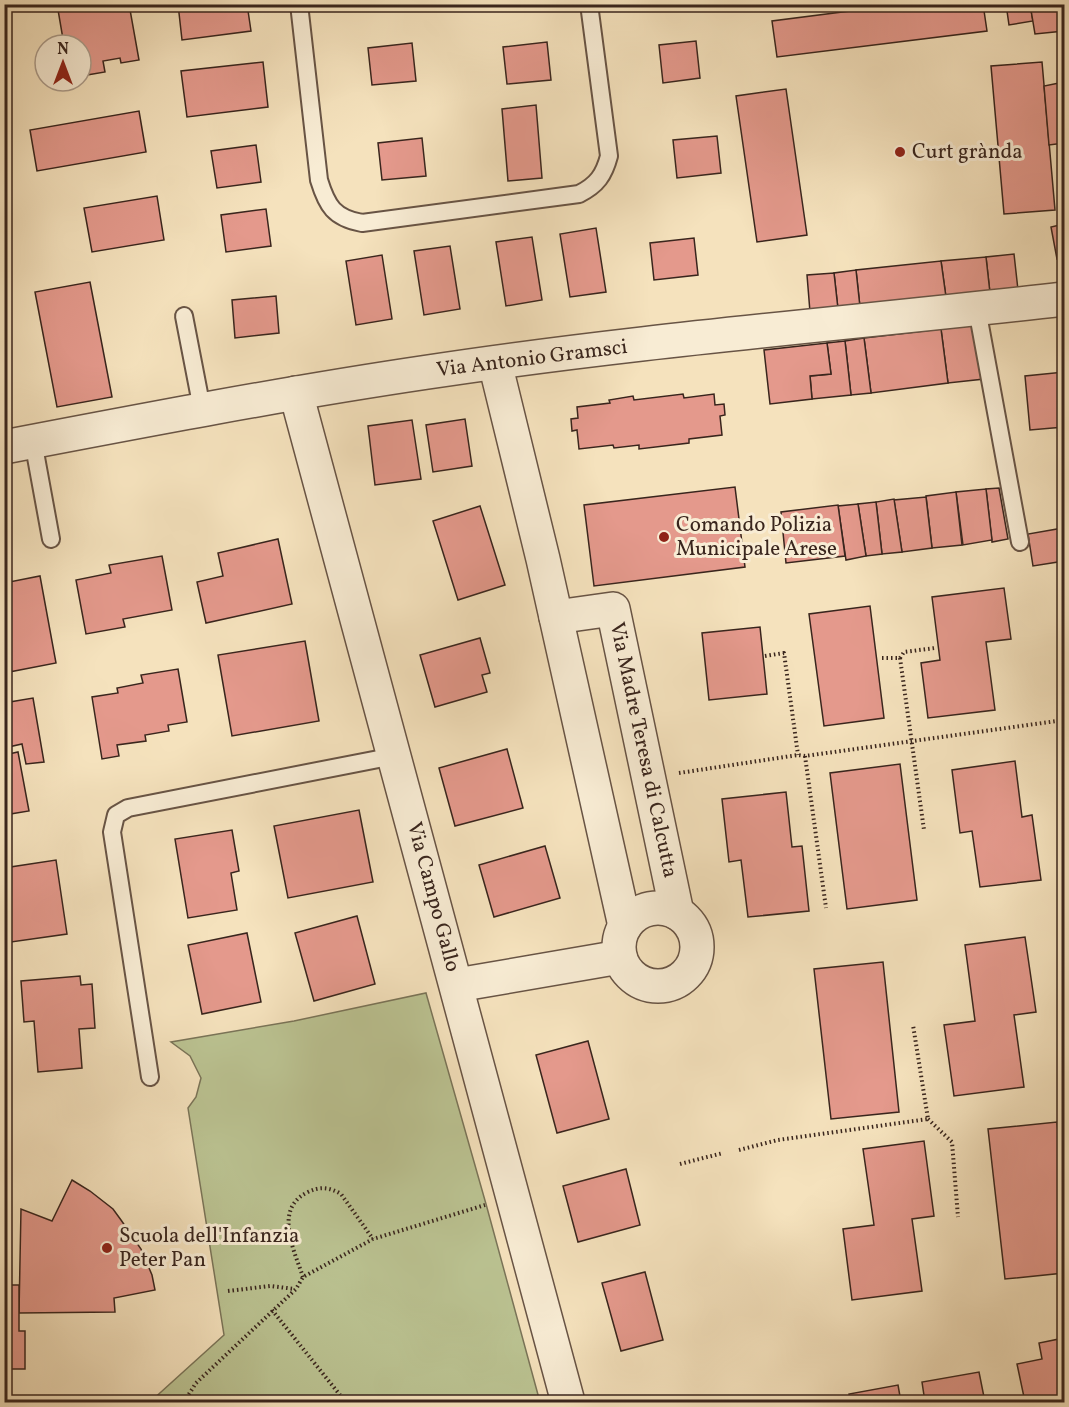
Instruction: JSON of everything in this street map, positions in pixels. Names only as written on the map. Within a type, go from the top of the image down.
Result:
[{"type":"street","name":"Via Antonio Gramsci","points":[[19,444],[296,393],[495,363],[1065,299]]},
{"type":"street","points":[[457,985],[622,941],[642,911],[654,908],[666,908],[686,920],[697,942],[692,966],[681,978],[660,985],[644,982],[629,972],[622,941],[556,617],[495,363]]},
{"type":"street","name":"Via Campo Gallo","points":[[296,393],[568,1402]]},
{"type":"street","name":"Via Madre Teresa di Calcutta","points":[[556,617],[613,609],[677,913]]},
{"type":"lane","points":[[299,4],[320,180],[325,200],[333,210],[347,220],[362,223],[579,194],[592,187],[600,179],[609,156],[590,4]]},
{"type":"lane","points":[[977,309],[1020,542]]},
{"type":"lane","points":[[184,316],[202,409]]},
{"type":"lane","points":[[19,444],[51,538]]},
{"type":"lane","points":[[150,1077],[112,832],[116,815],[128,808],[394,756]]},
{"type":"path","points":[[1062,83],[1059,61],[1065,61]]},
{"type":"path","points":[[924,830],[900,658],[904,652],[935,648]]},
{"type":"path","points":[[765,656],[784,653],[798,755]]},
{"type":"path","points":[[882,658],[900,658]]},
{"type":"path","points":[[649,778],[798,755],[805,756],[1065,720]]},
{"type":"path","points":[[805,756],[826,908]]},
{"type":"path","points":[[913,1025],[928,1119],[952,1142],[958,1217]]},
{"type":"path","points":[[739,1150],[778,1140],[928,1119]]},
{"type":"path","points":[[680,1164],[723,1154]]},
{"type":"path","points":[[303,1277],[289,1230],[288,1216],[293,1202],[303,1194],[320,1188],[334,1190],[341,1194],[373,1239]]},
{"type":"path","points":[[184,1402],[196,1383],[296,1289],[303,1277],[373,1239],[490,1202]]},
{"type":"path","points":[[228,1291],[270,1286],[296,1289]]},
{"type":"path","points":[[272,1310],[340,1395]]},
{"type":"green space","points":[[426,993],[540,1402],[150,1402],[224,1335],[188,1108],[196,1097],[201,1078],[190,1056],[171,1042],[294,1021]]},
{"type":"building","points":[[57,4],[129,4],[139,60],[121,63],[120,58],[103,61],[105,72],[93,74],[93,33],[62,33]]},
{"type":"building","points":[[178,4],[247,4],[251,31],[182,40]]},
{"type":"building","points":[[388,4],[432,4],[432,6],[388,10]]},
{"type":"building","points":[[905,4],[983,4],[987,31],[777,57],[772,21]]},
{"type":"building","points":[[1006,4],[1030,4],[1033,21],[1009,25]]},
{"type":"building","points":[[1030,4],[1064,4],[1064,31],[1035,34]]},
{"type":"building","points":[[696,41],[700,78],[663,83],[659,45]]},
{"type":"building","points":[[547,42],[551,80],[507,84],[503,47]]},
{"type":"building","points":[[412,43],[416,81],[372,85],[368,48]]},
{"type":"building","points":[[263,62],[268,107],[187,117],[181,71]]},
{"type":"building","points":[[1042,62],[1055,210],[1004,214],[991,66]]},
{"type":"building","points":[[1064,82],[1064,143],[1049,145],[1044,86]]},
{"type":"building","points":[[786,89],[807,235],[757,242],[736,96]]},
{"type":"building","points":[[536,105],[542,178],[508,181],[502,109]]},
{"type":"building","points":[[139,111],[146,152],[37,171],[30,130]]},
{"type":"building","points":[[717,136],[721,173],[677,178],[673,140]]},
{"type":"building","points":[[422,138],[426,176],[382,180],[378,143]]},
{"type":"building","points":[[256,145],[261,182],[217,188],[211,151]]},
{"type":"building","points":[[157,196],[164,240],[92,252],[84,208]]},
{"type":"building","points":[[4,207],[11,247],[4,248]]},
{"type":"building","points":[[266,209],[271,246],[226,252],[221,215]]},
{"type":"building","points":[[1064,224],[1064,257],[1057,259],[1051,227]]},
{"type":"building","points":[[596,228],[606,292],[570,297],[560,234]]},
{"type":"building","points":[[532,237],[542,300],[506,306],[496,242]]},
{"type":"building","points":[[694,238],[698,275],[654,280],[650,243]]},
{"type":"building","points":[[450,246],[460,309],[424,315],[414,251]]},
{"type":"building","points":[[1014,254],[1018,290],[990,293],[986,257]]},
{"type":"building","points":[[382,255],[392,319],[356,325],[346,261]]},
{"type":"building","points":[[986,257],[990,293],[946,297],[941,261]]},
{"type":"building","points":[[941,261],[946,297],[860,307],[856,270]]},
{"type":"building","points":[[856,270],[860,307],[838,309],[834,273]]},
{"type":"building","points":[[834,273],[838,309],[810,312],[807,275]]},
{"type":"building","points":[[90,282],[112,397],[57,407],[35,292]]},
{"type":"building","points":[[276,296],[279,333],[235,338],[232,300]]},
{"type":"building","points":[[974,325],[984,379],[948,383],[941,329]]},
{"type":"building","points":[[941,329],[948,383],[871,393],[864,338]]},
{"type":"building","points":[[864,338],[871,393],[851,395],[845,341]]},
{"type":"building","points":[[845,341],[851,395],[812,399],[810,376],[831,374],[827,343]]},
{"type":"building","points":[[827,343],[831,374],[810,376],[812,399],[770,404],[764,350]]},
{"type":"building","points":[[1064,372],[1064,427],[1030,430],[1025,376]]},
{"type":"building","points":[[683,394],[684,398],[714,394],[715,405],[724,404],[725,415],[720,416],[722,435],[689,439],[689,443],[639,449],[639,445],[614,448],[613,445],[579,449],[577,430],[572,431],[571,419],[578,418],[577,407],[610,403],[609,400],[633,396],[634,400]]},
{"type":"building","points":[[465,419],[472,466],[433,472],[426,425]]},
{"type":"building","points":[[412,420],[421,479],[375,485],[368,426]]},
{"type":"building","points":[[735,487],[745,567],[594,586],[584,505]]},
{"type":"building","points":[[999,488],[1008,539],[992,542],[986,489]]},
{"type":"building","points":[[986,489],[992,540],[963,545],[956,492]]},
{"type":"building","points":[[956,492],[962,545],[932,548],[926,496]]},
{"type":"building","points":[[926,497],[932,548],[902,552],[894,500]]},
{"type":"building","points":[[894,499],[902,552],[882,554],[876,502]]},
{"type":"building","points":[[876,502],[882,554],[866,556],[858,504]]},
{"type":"building","points":[[858,504],[866,556],[846,560],[838,506]]},
{"type":"building","points":[[838,505],[845,556],[786,563],[781,512]]},
{"type":"building","points":[[480,506],[505,585],[458,600],[433,521]]},
{"type":"building","points":[[1063,528],[1064,561],[1033,566],[1028,534]]},
{"type":"building","points":[[278,539],[292,604],[206,623],[197,582],[223,576],[218,553]]},
{"type":"building","points":[[162,556],[172,610],[123,619],[125,627],[86,634],[76,580],[111,573],[109,565]]},
{"type":"building","points":[[40,576],[56,663],[4,673],[4,583]]},
{"type":"building","points":[[1004,588],[1011,639],[986,642],[995,710],[928,718],[921,663],[940,660],[932,597]]},
{"type":"building","points":[[870,606],[884,718],[824,726],[809,614]]},
{"type":"building","points":[[1058,614],[1064,614],[1064,667]]},
{"type":"building","points":[[760,627],[767,694],[709,700],[702,633]]},
{"type":"building","points":[[480,638],[490,673],[482,675],[487,692],[435,707],[420,655]]},
{"type":"building","points":[[305,641],[319,721],[232,736],[218,655]]},
{"type":"building","points":[[178,669],[187,722],[168,725],[169,731],[145,735],[146,741],[117,745],[119,756],[102,759],[92,697],[118,693],[117,688],[143,683],[141,675]]},
{"type":"building","points":[[33,698],[44,762],[26,764],[22,744],[4,748],[4,703]]},
{"type":"building","points":[[507,749],[523,808],[455,826],[439,768]]},
{"type":"building","points":[[18,752],[29,811],[4,815],[4,755]]},
{"type":"building","points":[[1015,761],[1022,817],[1032,815],[1041,880],[980,887],[972,831],[960,833],[952,770]]},
{"type":"building","points":[[900,764],[917,900],[847,909],[830,773]]},
{"type":"building","points":[[786,792],[792,847],[802,846],[809,911],[748,917],[741,860],[729,862],[722,799]]},
{"type":"building","points":[[359,810],[373,882],[288,898],[274,826]]},
{"type":"building","points":[[232,830],[239,871],[231,873],[237,910],[188,918],[175,839]]},
{"type":"building","points":[[545,846],[560,898],[494,917],[479,865]]},
{"type":"building","points":[[56,860],[67,934],[4,943],[4,868]]},
{"type":"building","points":[[357,916],[375,984],[314,1001],[295,933]]},
{"type":"building","points":[[247,933],[261,1002],[202,1014],[188,945]]},
{"type":"building","points":[[1025,937],[1036,1012],[1014,1015],[1024,1087],[954,1096],[944,1025],[975,1021],[965,945]]},
{"type":"building","points":[[883,962],[899,1112],[831,1119],[814,969]]},
{"type":"building","points":[[80,976],[81,985],[92,984],[95,1028],[79,1029],[82,1068],[38,1072],[34,1021],[24,1022],[21,981]]},
{"type":"building","points":[[588,1041],[609,1119],[557,1133],[536,1055]]},
{"type":"building","points":[[1057,1122],[1064,1193],[1064,1273],[1005,1279],[988,1129]]},
{"type":"building","points":[[924,1141],[934,1216],[912,1219],[922,1291],[852,1300],[843,1229],[874,1225],[863,1149]]},
{"type":"building","points":[[626,1169],[640,1225],[578,1242],[563,1186]]},
{"type":"building","points":[[72,1180],[113,1209],[141,1249],[152,1275],[155,1290],[114,1298],[115,1312],[19,1313],[21,1209],[52,1221]]},
{"type":"building","points":[[645,1272],[663,1340],[621,1351],[602,1283]]},
{"type":"building","points":[[4,1285],[19,1285],[19,1331],[25,1331],[25,1369],[4,1369]]},
{"type":"building","points":[[1059,1339],[1064,1364],[1064,1395],[1025,1402],[1017,1364],[1042,1359],[1039,1343]]},
{"type":"building","points":[[979,1372],[985,1402],[925,1402],[922,1382]]},
{"type":"building","points":[[898,1385],[901,1402],[851,1402],[849,1394]]},
{"type":"place","name":"Curt grànda","points":[[900,152]]},
{"type":"place","name":"Comando Polizia Municipale Arese","points":[[664,537]]},
{"type":"place","name":"Scuola dell'Infanzia Peter Pan","points":[[107,1248]]}]
